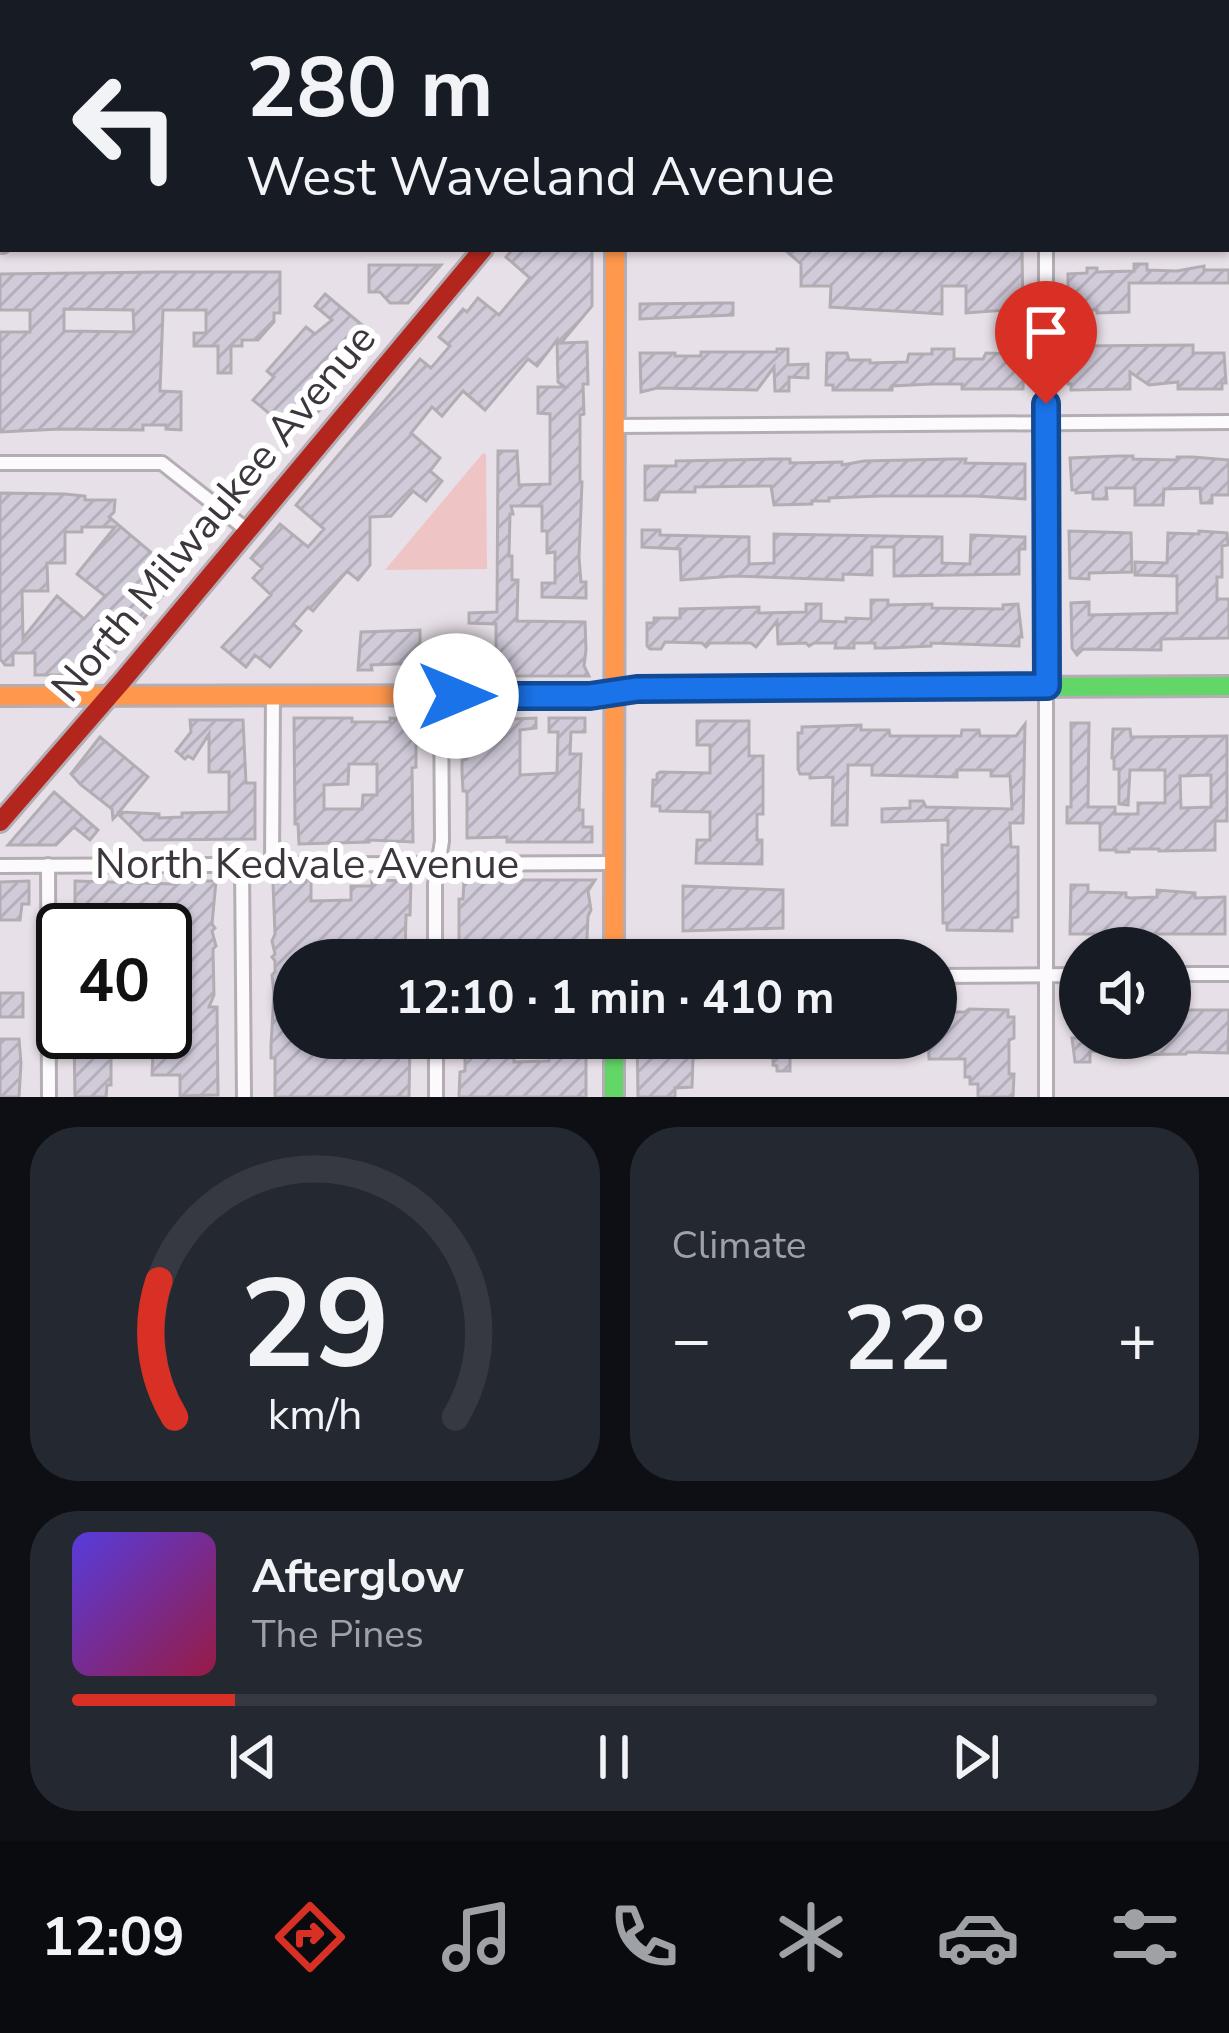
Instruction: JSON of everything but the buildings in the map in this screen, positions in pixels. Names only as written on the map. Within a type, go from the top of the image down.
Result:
[{"type":"street","name":"North Milwaukee Avenue","points":[[0,823],[476,252]]},
{"type":"street","points":[[614,939],[615,252]]},
{"type":"street","points":[[1046,252],[1046,1097]]},
{"type":"street","points":[[614,426],[1229,422]]},
{"type":"street","points":[[0,463],[162,463],[247,530]]},
{"type":"street","points":[[0,696],[590,696],[637,689],[1229,686]]},
{"type":"street","points":[[272,696],[272,864]]},
{"type":"street","points":[[436,939],[435,884],[442,841],[441,696]]},
{"type":"street","name":"North Kedvale Avenue","points":[[0,866],[614,863]]},
{"type":"street","points":[[242,864],[244,1097]]},
{"type":"street","points":[[48,866],[49,1097]]},
{"type":"street","points":[[1191,974],[1229,974]]},
{"type":"street","points":[[957,976],[1059,975]]},
{"type":"street","points":[[436,1059],[436,1097]]},
{"type":"street","points":[[614,1059],[614,1097]]},
{"type":"shaded area","points":[[483,453],[487,569],[385,570]]},
{"type":"traffic: fast","points":[[595,695],[637,689],[1229,686]]},
{"type":"traffic: fast","points":[[614,1059],[614,1097]]},
{"type":"traffic: slow","points":[[614,939],[615,252]]},
{"type":"traffic: slow","points":[[0,696],[595,695]]},
{"type":"traffic: jam","points":[[0,822],[480,252]]},
{"type":"route","points":[[456,696],[590,696],[637,689],[1047,686],[1046,404]]}]
